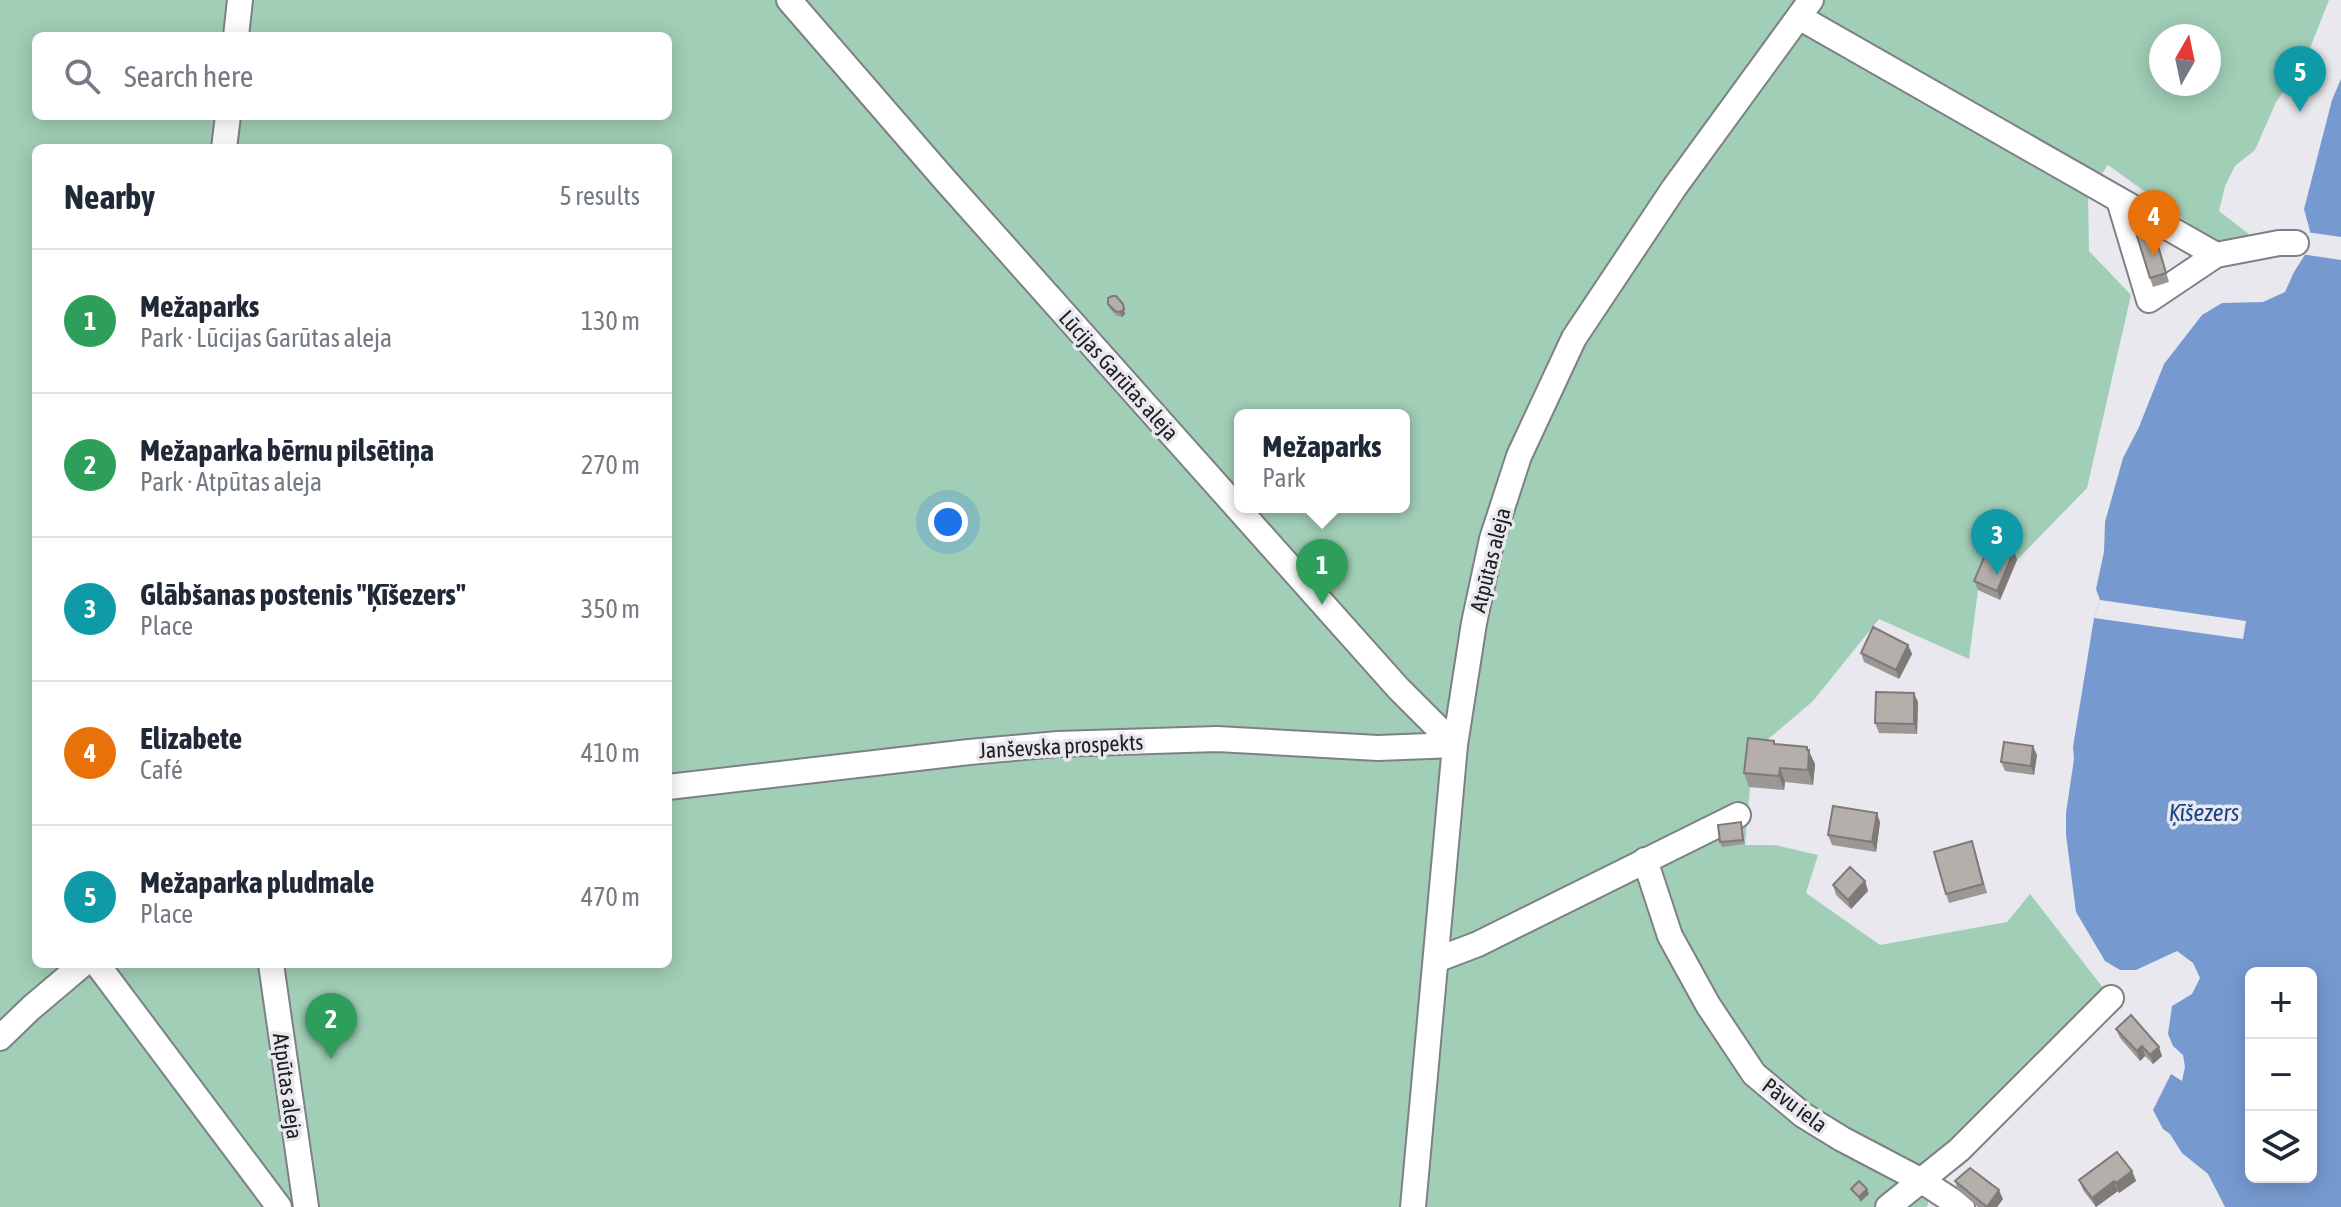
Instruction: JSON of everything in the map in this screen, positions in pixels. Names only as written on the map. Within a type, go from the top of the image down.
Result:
[{"type":"street","points":[[236,32],[240,0]]},
{"type":"street","name":"Lūcijas Garūtas aleja","points":[[789,0],[1234,504]]},
{"type":"street","points":[[1805,9],[2119,200],[2216,255]]},
{"type":"street","name":"Atpūtas aleja","points":[[1413,1207],[1455,745],[1474,623],[1492,539],[1519,456],[1574,338],[1674,188],[1805,9]]},
{"type":"street","points":[[224,144],[228,120]]},
{"type":"street","points":[[2119,200],[2149,300],[2216,255],[2279,243],[2296,243]]},
{"type":"street","name":"Lūcijas Garūtas aleja","points":[[1242,513],[1398,688],[1455,745]]},
{"type":"street","name":"Janševska prospekts","points":[[672,787],[1058,744],[1217,739],[1378,748],[1455,745]]},
{"type":"street","points":[[1436,960],[1478,944],[1738,815]]},
{"type":"street","name":"Pāvu iela","points":[[1645,860],[1670,936],[1708,1005],[1754,1074],[1803,1115],[1922,1181],[1962,1207]]},
{"type":"street","points":[[0,1038],[78,968]]},
{"type":"street","points":[[100,968],[279,1207]]},
{"type":"street","name":"Atpūtas aleja","points":[[272,968],[306,1207]]},
{"type":"street","points":[[1888,1207],[1986,1124],[2111,998]]},
{"type":"green space","points":[[0,0],[2329,0],[2305,61],[2276,102],[2255,150],[2235,166],[2225,186],[2219,211],[2255,239],[2219,245],[2108,165],[2088,193],[2089,251],[2131,295],[2087,488],[2017,560],[1995,551],[1978,590],[1969,659],[1879,619],[1813,701],[1753,752],[1745,845],[1775,845],[1818,855],[1806,893],[1880,945],[2007,922],[2030,894],[2111,998],[1938,1160],[1927,1207],[0,1207]]},
{"type":"water","name":"Ķīšezers","points":[[2341,79],[2341,1207],[2225,1207],[2208,1174],[2182,1153],[2153,1110],[2171,1074],[2182,1081],[2185,1067],[2183,1055],[2173,1046],[2168,1034],[2172,1006],[2192,994],[2200,978],[2193,963],[2177,951],[2136,970],[2120,970],[2105,961],[2076,912],[2066,813],[2073,747],[2094,618],[2100,600],[2096,589],[2104,552],[2105,522],[2123,458],[2164,364],[2202,315],[2222,303],[2263,302],[2285,292],[2306,253],[2310,231],[2304,209],[2332,100]]},
{"type":"pier","points":[[2306,232],[2341,237],[2341,260],[2301,254]]},
{"type":"pier","points":[[2100,600],[2246,621],[2243,639],[2094,618]]},
{"type":"building","points":[[2149,215],[2166,273],[2150,278],[2132,220]]},
{"type":"building","points":[[1112,296],[1123,304],[1124,309],[1120,312],[1108,304],[1108,298]]},
{"type":"building","points":[[1991,541],[2014,551],[1997,591],[1974,581]]},
{"type":"building","points":[[1873,627],[1908,645],[1896,670],[1861,653]]},
{"type":"building","points":[[1876,692],[1914,693],[1914,724],[1875,723]]},
{"type":"building","points":[[1748,738],[1807,747],[1808,770],[1780,768],[1779,776],[1744,773]]},
{"type":"building","points":[[2004,742],[2033,746],[2031,766],[2001,762]]},
{"type":"building","points":[[1833,806],[1877,813],[1872,842],[1828,835]]},
{"type":"building","points":[[1741,822],[1743,840],[1720,842],[1718,825]]},
{"type":"building","points":[[1972,841],[1983,884],[1946,894],[1934,852]]},
{"type":"building","points":[[1850,867],[1865,881],[1848,900],[1833,885]]},
{"type":"building","points":[[2131,1015],[2159,1047],[2150,1055],[2142,1046],[2137,1051],[2116,1029]]},
{"type":"building","points":[[2117,1152],[2132,1171],[2092,1198],[2079,1180]]},
{"type":"building","points":[[1970,1168],[1999,1190],[1987,1207],[1955,1181]]},
{"type":"building","points":[[1859,1181],[1867,1189],[1859,1197],[1851,1189]]},
{"type":"place","name":"Mežaparka pludmale","points":[[2300,112]]},
{"type":"place","name":"Elizabete","points":[[2154,256]]},
{"type":"place","name":"Glābšanas postenis \"Ķīšezers\"","points":[[1997,575]]},
{"type":"place","name":"Mežaparks","points":[[1322,605]]},
{"type":"place","name":"Mežaparka bērnu pilsētiņa","points":[[331,1059]]}]
